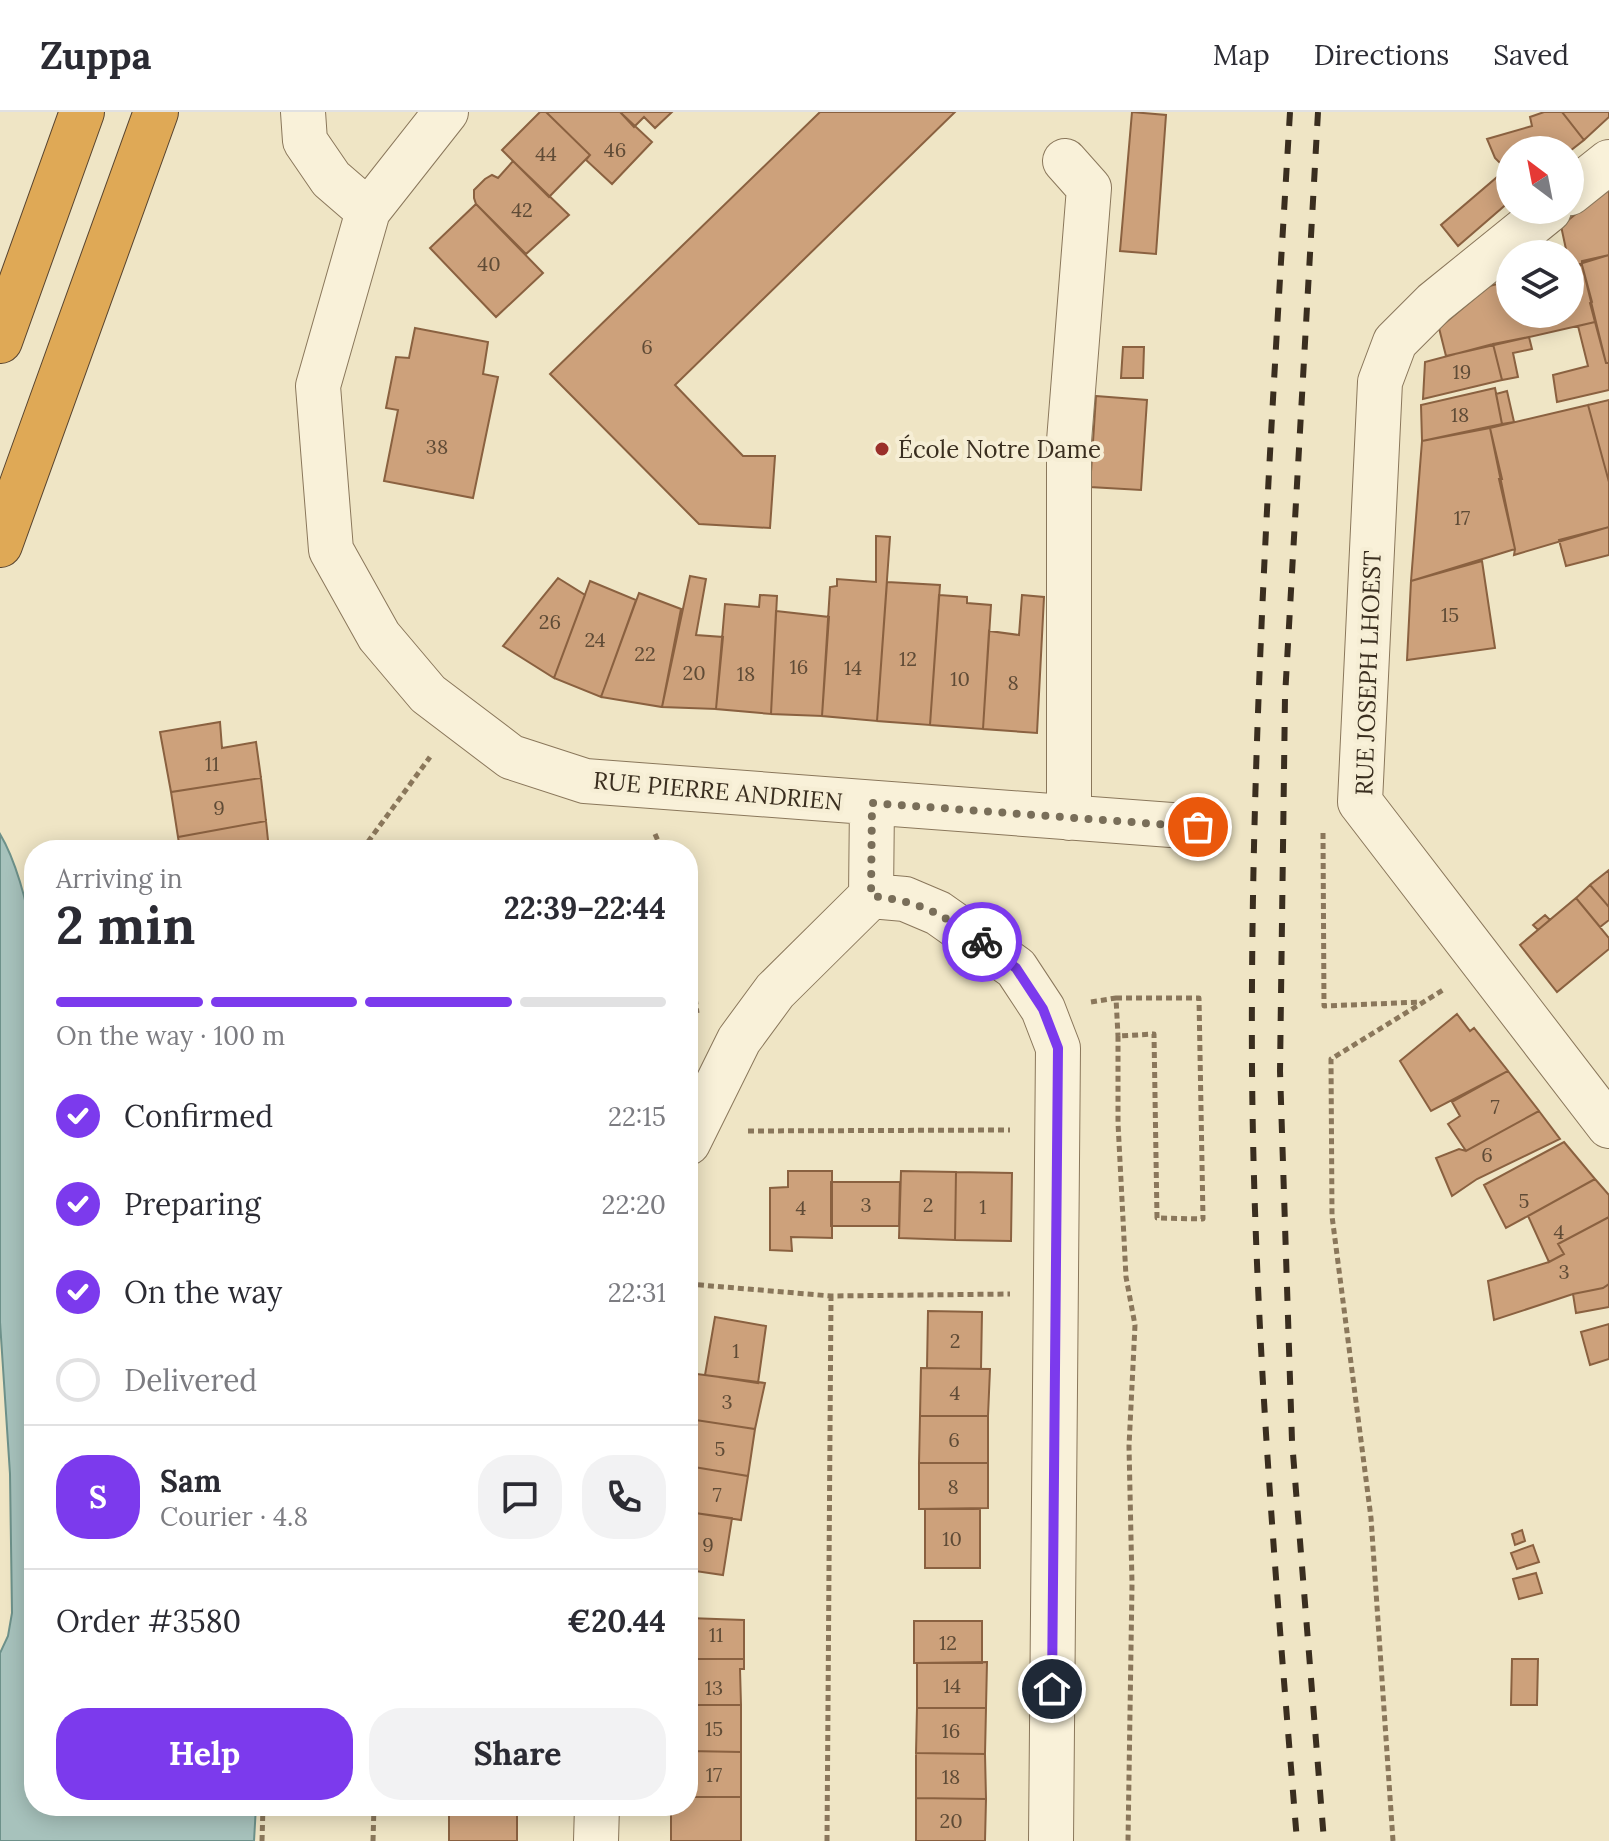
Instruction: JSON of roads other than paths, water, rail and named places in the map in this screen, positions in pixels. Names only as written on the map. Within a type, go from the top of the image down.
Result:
[{"type":"highway","points":[[0,341],[82,112]]},
{"type":"highway","points":[[0,545],[156,112]]},
{"type":"street","points":[[303,112],[305,141],[331,179],[368,211]]},
{"type":"street","name":"RUE PIERRE ANDRIEN","points":[[446,112],[368,211],[318,386],[331,550],[379,636],[428,694],[511,757],[585,781],[1198,827]]},
{"type":"street","points":[[1065,161],[1089,188],[1069,441],[1069,818]]},
{"type":"street","points":[[1584,182],[1609,162]]},
{"type":"street","name":"RUE JOSEPH LHOEST","points":[[1532,224],[1434,303],[1395,342],[1380,382],[1360,802],[1609,1126]]},
{"type":"street","points":[[698,1121],[739,1040],[775,991],[871,896],[872,803]]},
{"type":"street","points":[[871,896],[905,899],[938,913],[1016,968],[1043,1009],[1058,1048],[1051,1841]]},
{"type":"street","points":[[596,1841],[597,1816]]},
{"type":"water","points":[[0,834],[24,895],[24,1816],[255,1816],[254,1841],[0,1841],[0,1653],[8,1636],[12,1613],[10,1474],[0,1322]]},
{"type":"railway","points":[[1290,112],[1258,709],[1252,1068],[1262,1358],[1297,1841]]},
{"type":"railway","points":[[1318,112],[1285,697],[1280,1071],[1292,1441],[1324,1841]]},
{"type":"place","name":"École Notre Dame","points":[[882,449]]}]
